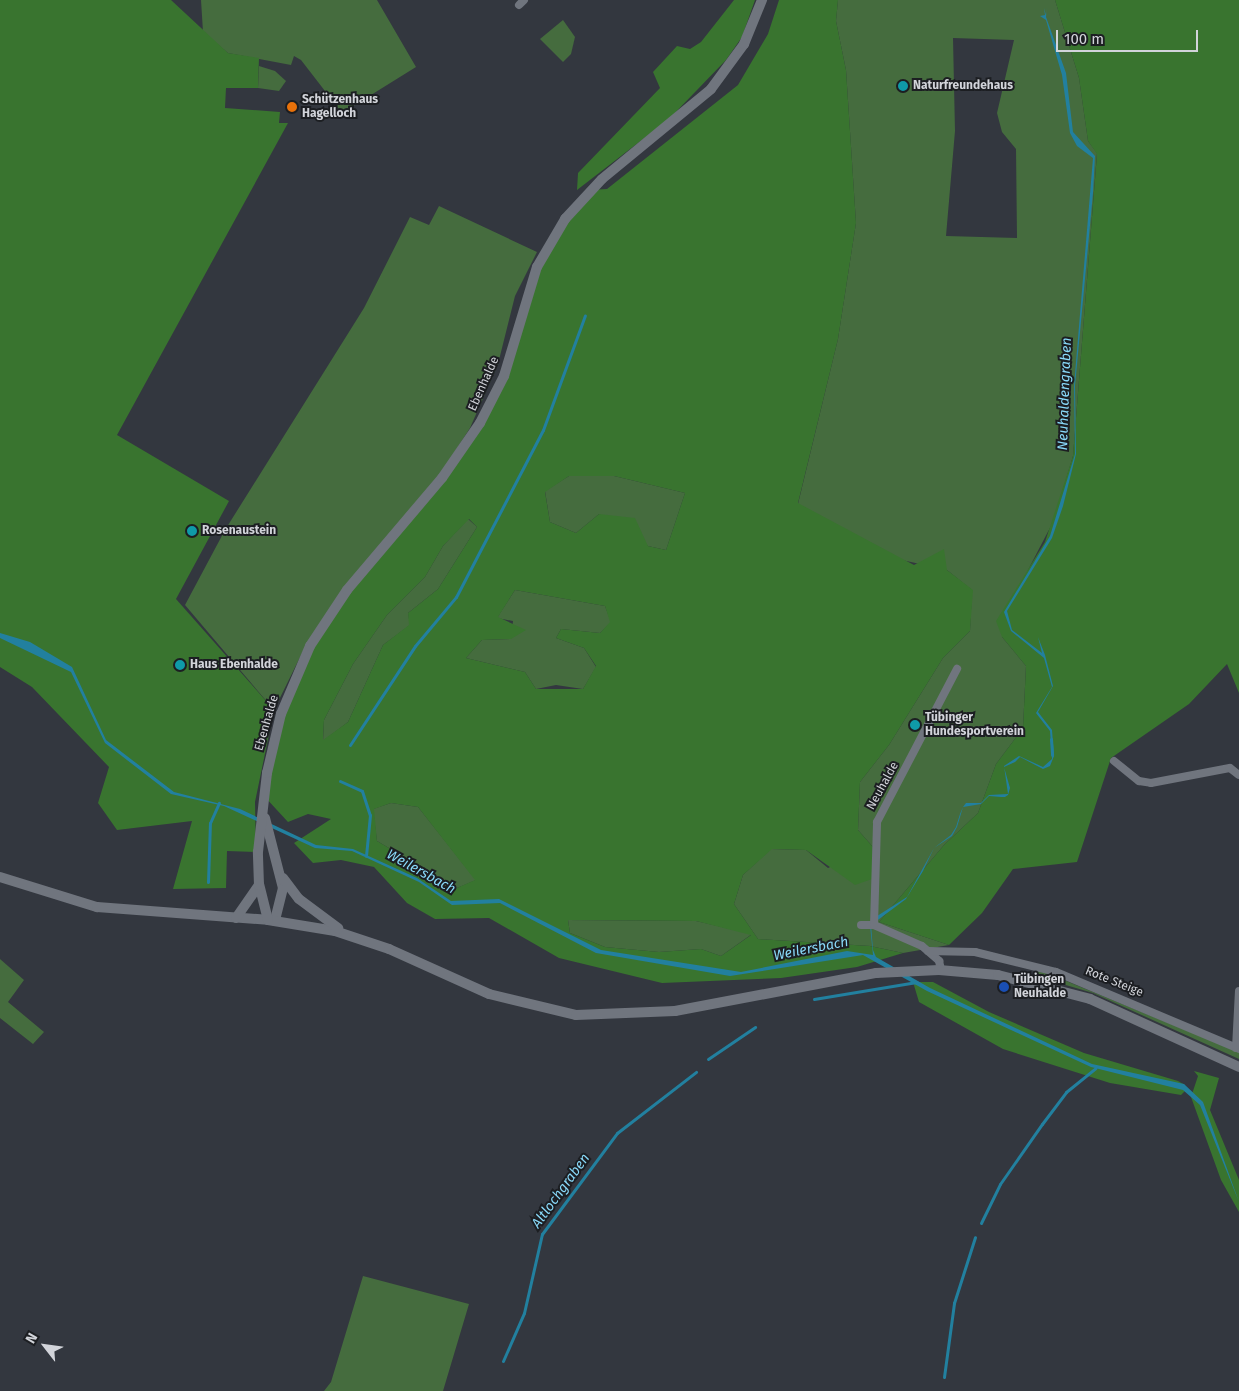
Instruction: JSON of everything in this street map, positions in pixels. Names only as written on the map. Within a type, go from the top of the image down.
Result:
[{"type":"street","name":"Ebenhalde","points":[[272,921],[259,885],[263,805],[277,728],[300,665],[347,590],[452,466],[480,423],[504,376],[534,276],[555,233],[590,190],[711,89],[744,44],[762,0]]},
{"type":"street","name":"Neuhalde","points":[[874,924],[877,822],[957,669]]},
{"type":"street","points":[[1114,761],[1139,781],[1151,784],[1230,768],[1239,775]]},
{"type":"street","name":"Ebenhalde","points":[[263,805],[270,850],[281,876],[283,901],[272,921]]},
{"type":"street","points":[[281,876],[313,911],[347,934],[489,994],[584,1015],[675,1011],[863,975],[938,970],[998,975],[1071,993],[1239,1067]]},
{"type":"street","points":[[0,877],[88,906],[272,921],[347,934]]},
{"type":"street","points":[[236,918],[259,885]]},
{"type":"street","points":[[861,925],[874,924],[928,951],[938,970]]},
{"type":"street","name":"Rote Steige","points":[[928,951],[948,949],[1002,957],[1076,979],[1238,1048],[1239,990]]},
{"type":"green space","points":[[0,0],[171,0],[228,53],[259,58],[258,88],[226,88],[225,108],[280,112],[279,123],[288,123],[117,435],[229,501],[176,599],[274,710],[255,802],[256,852],[227,851],[226,888],[173,889],[192,821],[117,830],[98,803],[109,767],[32,687],[0,667]]},
{"type":"green space","points":[[201,0],[377,0],[416,67],[342,113],[301,60],[294,56],[291,65],[228,53],[203,32]]},
{"type":"green space","points":[[734,0],[755,0],[742,37],[726,60],[669,119],[577,190],[578,173],[660,88],[653,72],[677,46],[690,49],[701,42]]},
{"type":"green space","points":[[779,0],[838,0],[836,21],[846,70],[856,223],[838,339],[798,503],[914,565],[944,549],[947,570],[973,590],[970,631],[943,658],[889,745],[860,782],[858,830],[873,847],[872,879],[855,885],[806,850],[772,849],[743,875],[734,904],[758,939],[870,946],[903,953],[857,967],[781,978],[662,983],[559,958],[489,918],[435,919],[407,903],[374,867],[341,860],[313,863],[294,843],[331,819],[308,814],[288,822],[264,796],[273,744],[318,632],[420,505],[488,409],[537,267],[590,190],[607,189],[738,85],[768,34]],"holes":[[[569,476],[614,476],[685,493],[666,550],[648,546],[635,518],[599,514],[576,533],[550,522],[545,492]],[[469,519],[477,527],[438,589],[408,613],[409,625],[383,645],[348,722],[323,740],[324,720],[353,664],[387,615],[425,577],[443,546]],[[515,590],[605,606],[610,622],[600,633],[561,629],[556,638],[584,648],[596,666],[583,689],[536,689],[525,672],[466,658],[482,640],[511,639],[526,630],[498,617]],[[391,803],[418,807],[475,880],[450,891],[418,865],[377,841],[374,809]],[[568,920],[696,921],[751,935],[721,956],[701,949],[659,952],[605,947],[570,933]]]},
{"type":"green space","points":[[838,0],[1055,0],[1079,78],[1088,141],[1097,153],[1073,456],[1053,522],[1028,570],[1002,637],[1026,666],[1023,728],[996,764],[978,813],[944,845],[879,922],[949,945],[903,953],[870,946],[758,939],[734,904],[743,875],[771,849],[806,850],[828,868],[873,847],[858,830],[860,782],[889,745],[943,658],[970,631],[972,590],[947,570],[902,560],[798,504],[838,339],[856,223],[846,70],[836,21]],"holes":[[[953,38],[1014,40],[997,113],[1002,132],[1016,149],[1017,238],[946,236],[955,131]]]},
{"type":"green space","points":[[1055,0],[1239,0],[1239,693],[1227,664],[1189,704],[1111,758],[1077,862],[1013,869],[982,913],[949,945],[879,922],[944,845],[978,813],[996,764],[1023,728],[1026,666],[1002,637],[996,621],[1045,542],[1073,456],[1097,154],[1088,141],[1079,78]]},
{"type":"green space","points":[[563,20],[575,37],[571,54],[563,62],[540,39]]},
{"type":"green space","points":[[259,66],[275,71],[286,81],[279,91],[258,88]]},
{"type":"green space","points":[[439,206],[537,252],[515,296],[498,364],[470,428],[434,484],[307,643],[274,710],[185,605],[225,530],[364,308],[410,217],[429,225]]},
{"type":"green space","points":[[569,476],[614,476],[685,493],[666,550],[648,546],[599,514],[576,533],[550,522],[545,491]]},
{"type":"green space","points":[[468,519],[477,527],[438,589],[408,613],[410,625],[383,645],[348,722],[323,741],[324,720],[353,664],[387,615],[425,577],[443,546]]},
{"type":"green space","points":[[515,590],[605,606],[611,622],[600,633],[561,629],[556,638],[584,648],[596,667],[583,689],[556,685],[536,689],[525,672],[466,658],[482,640],[511,639],[513,621],[497,618]]},
{"type":"green space","points":[[391,803],[418,807],[476,880],[450,891],[418,865],[377,841],[373,809]]},
{"type":"green space","points":[[568,920],[696,921],[752,934],[721,956],[701,949],[659,952],[605,947],[570,933]]},
{"type":"green space","points":[[0,959],[24,980],[8,1002],[44,1032],[33,1044],[0,1018]]},
{"type":"green space","points":[[1037,969],[1239,1052],[1239,1059],[1093,993],[1035,976]]},
{"type":"green space","points":[[913,982],[933,982],[989,1012],[1084,1053],[1178,1081],[1185,1085],[1185,1091],[1181,1095],[1110,1083],[1003,1049],[919,1002]]},
{"type":"green space","points":[[1194,1071],[1219,1078],[1210,1110],[1239,1180],[1239,1212],[1221,1180],[1191,1097],[1198,1076]]},
{"type":"green space","points":[[363,1276],[469,1304],[443,1391],[324,1391],[331,1382]]},
{"type":"water","points":[[1047,7],[1046,17],[1066,73],[1073,132],[1095,156],[1093,193],[1075,386],[1076,454],[1063,506],[1052,538],[1007,611],[1012,630],[1042,653],[1038,637],[1045,655],[1053,686],[1038,712],[1052,730],[1054,756],[1050,766],[1043,769],[1020,757],[1015,762],[1004,767],[1019,756],[1043,767],[1052,759],[1050,731],[1036,713],[1052,687],[1044,658],[1011,631],[1004,612],[1050,536],[1075,454],[1074,386],[1093,158],[1077,146],[1070,133],[1062,75],[1046,20],[1040,16],[1045,15],[1044,8],[1046,15]]},
{"type":"water","points":[[0,633],[30,642],[72,667],[106,740],[174,792],[240,809],[316,845],[353,849],[417,878],[451,901],[499,899],[601,950],[741,972],[847,951],[873,955],[870,925],[874,918],[907,897],[934,848],[906,899],[871,925],[873,950],[876,957],[930,988],[1092,1064],[1184,1084],[1203,1102],[1239,1202],[1200,1105],[1183,1090],[1091,1067],[927,991],[863,955],[730,976],[596,953],[500,903],[452,905],[419,882],[352,851],[315,848],[224,806],[171,794],[105,743],[71,672],[0,638]]},
{"type":"water","points":[[1004,768],[1010,788],[1008,795],[1005,797],[989,796],[981,804],[963,807],[966,803],[981,803],[989,795],[1008,794]]},
{"type":"water","points":[[963,807],[957,827],[952,836],[934,848],[951,835]]},
{"type":"waterway","points":[[350,745],[415,646],[456,597],[543,430],[585,315]]},
{"type":"waterway","name":"Neuhaldengraben","points":[[1051,739],[1052,755]]},
{"type":"waterway","points":[[340,781],[362,791],[370,815],[366,856]]},
{"type":"waterway","points":[[208,882],[210,823],[219,803]]},
{"type":"waterway","name":"Altlochgraben","points":[[814,999],[917,982]]},
{"type":"waterway","name":"Altlochgraben","points":[[708,1059],[755,1027]]},
{"type":"waterway","points":[[981,1223],[1000,1184],[1042,1124],[1066,1092],[1096,1068]]},
{"type":"waterway","name":"Altlochgraben","points":[[503,1361],[524,1313],[542,1234],[617,1133],[696,1072]]},
{"type":"waterway","points":[[944,1377],[954,1303],[975,1237]]},
{"type":"place","name":"Naturfreundehaus","points":[[903,86]]},
{"type":"place","name":"Schützenhaus Hagelloch","points":[[292,107]]},
{"type":"place","name":"Rosenaustein","points":[[192,531]]},
{"type":"place","name":"Haus Ebenhalde","points":[[180,665]]},
{"type":"place","name":"Tübinger Hundesportverein","points":[[915,725]]},
{"type":"place","name":"Tübingen Neuhalde","points":[[1004,987]]},
{"type":"water label","name":"Weilersbach","points":[[421,872]]},
{"type":"water label","name":"Weilersbach","points":[[811,949]]}]
